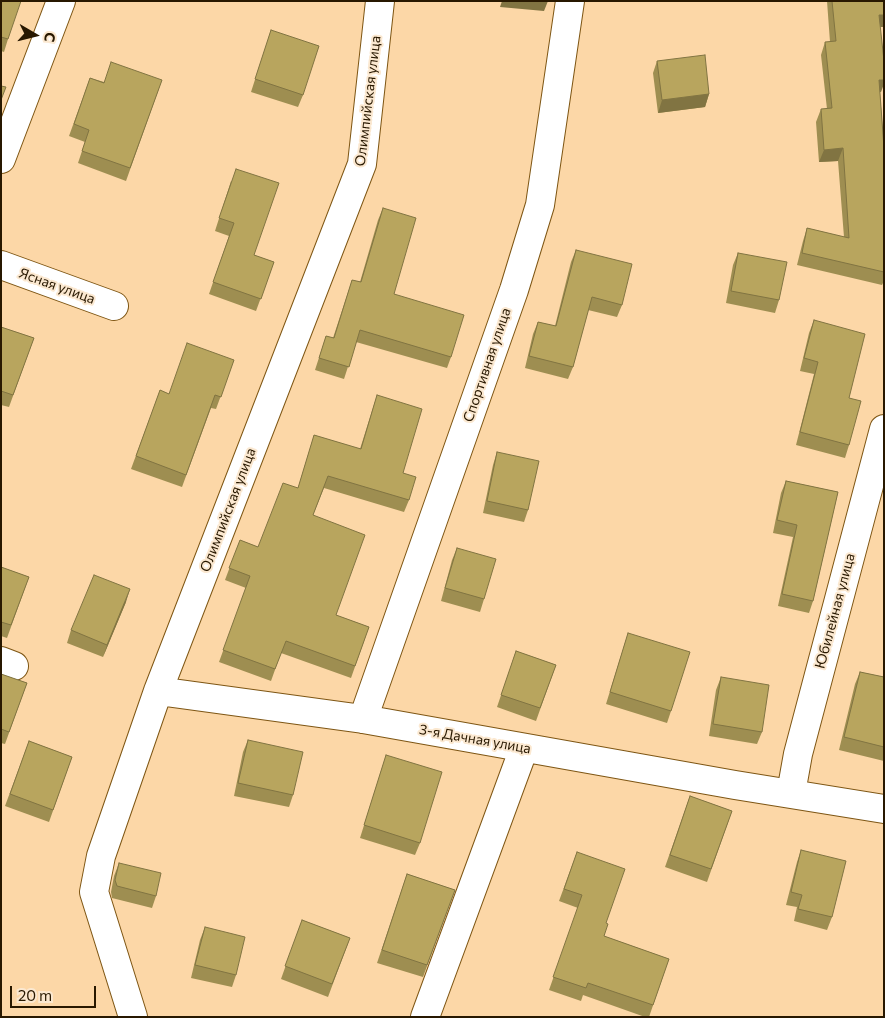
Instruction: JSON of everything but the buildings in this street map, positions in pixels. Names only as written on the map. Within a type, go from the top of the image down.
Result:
[{"type":"street","points":[[1,159],[61,1]]},
{"type":"street","name":"Олимпийская улица","points":[[133,1017],[94,892],[101,856],[158,691],[362,164],[380,1]]},
{"type":"street","name":"Спортивная улица","points":[[363,719],[514,290],[540,205],[570,1]]},
{"type":"street","name":"Ясная улица","points":[[1,265],[114,306]]},
{"type":"street","name":"Юбилейная улица","points":[[791,794],[807,717],[884,429]]},
{"type":"street","name":"3-я Дачная улица","points":[[158,691],[363,719],[735,785],[884,809]]},
{"type":"street","points":[[425,1017],[524,748]]}]
